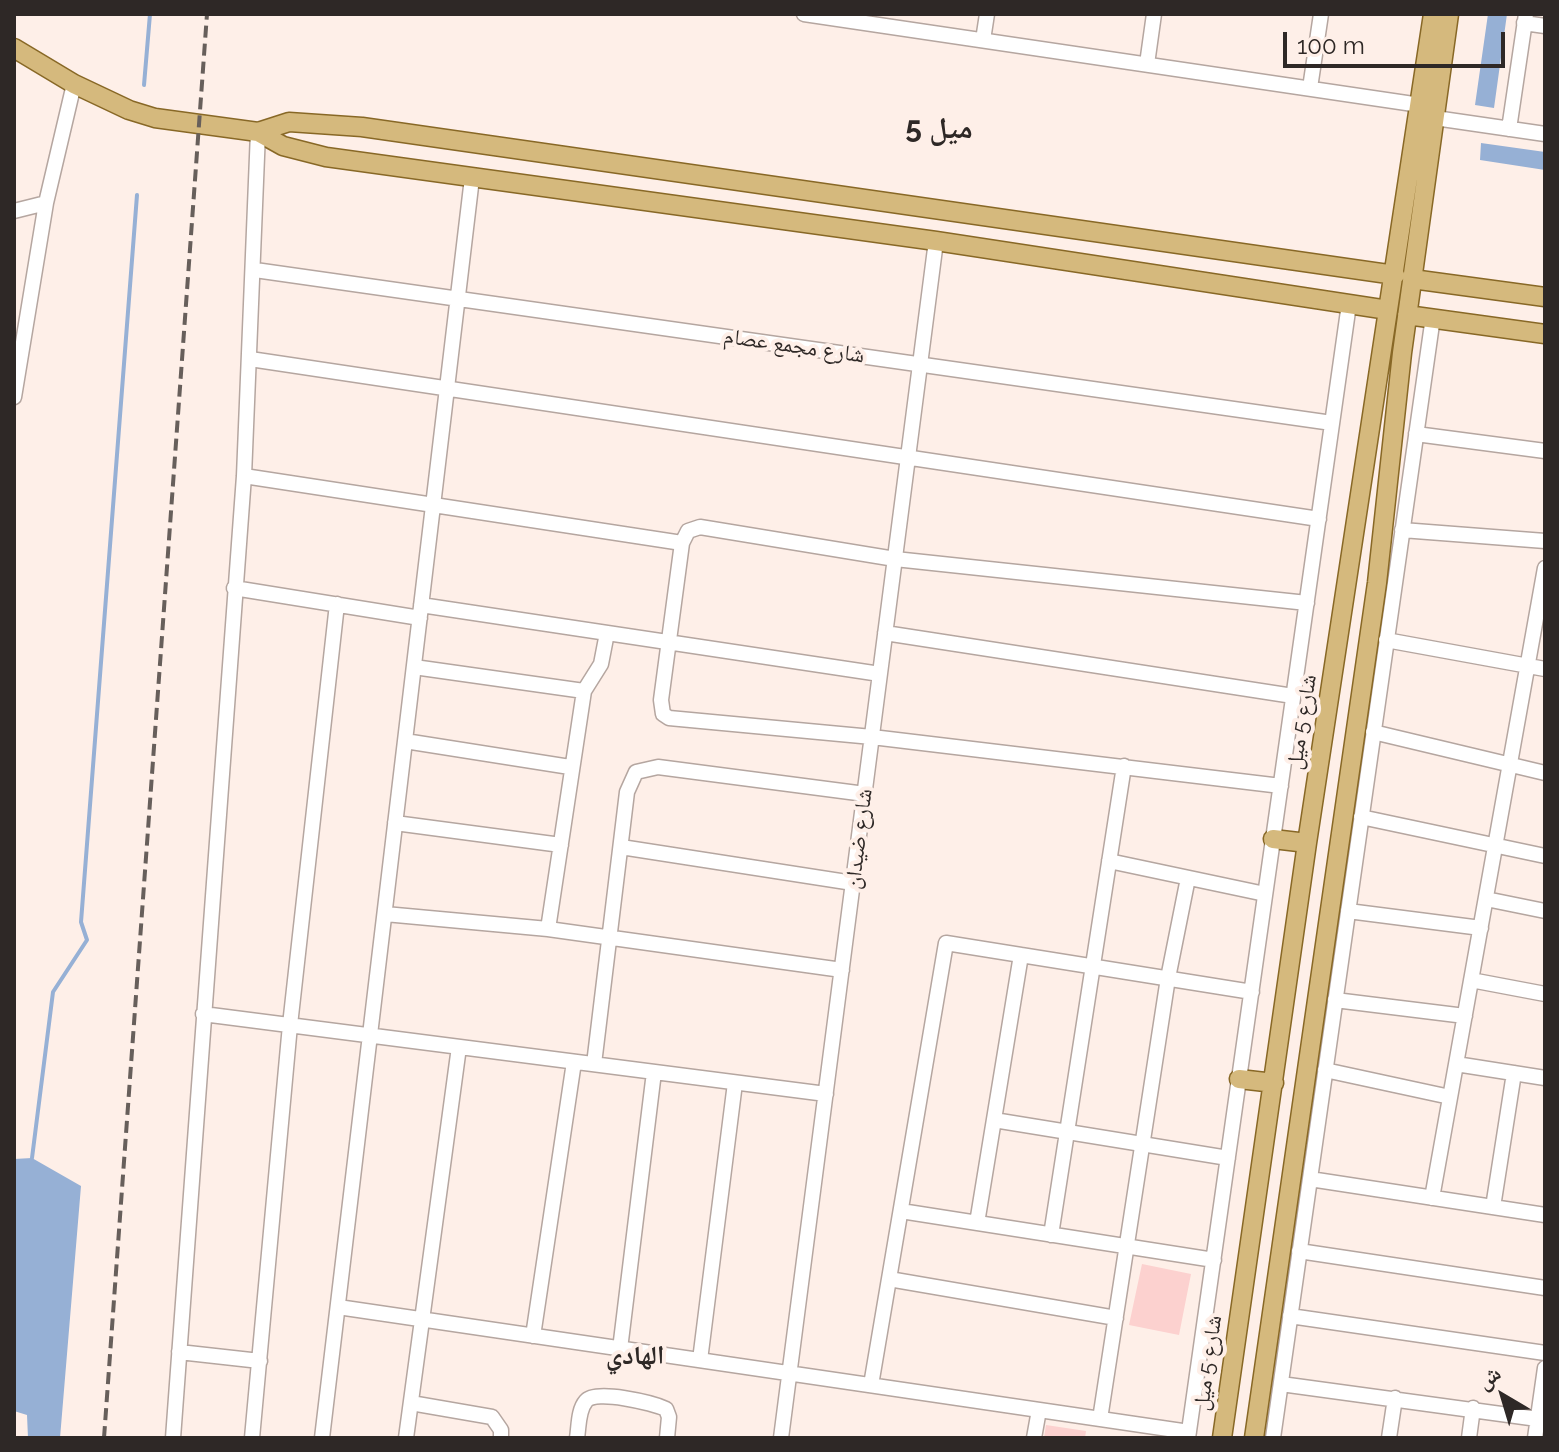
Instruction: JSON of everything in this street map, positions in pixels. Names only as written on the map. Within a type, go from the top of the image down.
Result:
[{"type":"main road","name":"شارع 5 ميل","points":[[1410,233],[1420,105],[1433,14]]},
{"type":"main road","name":"شارع 5 ميل","points":[[1254,1438],[1300,1107],[1354,825],[1407,315],[1403,277],[1435,118],[1449,14]]},
{"type":"main road","points":[[14,48],[74,84],[155,118],[258,132],[283,146],[326,157],[936,241],[1388,310]]},
{"type":"main road","points":[[258,132],[289,122],[362,127],[1545,297]]},
{"type":"main road","points":[[1359,270],[1381,263],[1410,233],[1436,273],[1457,285]]},
{"type":"main road","name":"شارع 5 ميل","points":[[1222,1438],[1382,347],[1388,310],[1403,277]]},
{"type":"main road","points":[[1351,304],[1373,316],[1382,347]]},
{"type":"main road","points":[[1407,315],[1440,322],[1545,334]]},
{"type":"main road","points":[[1402,353],[1416,332],[1440,322]]},
{"type":"main road","points":[[1349,577],[1377,583]]},
{"type":"main road","points":[[1273,839],[1307,843]]},
{"type":"main road","points":[[1239,1079],[1274,1083]]},
{"type":"main road","points":[[1300,1107],[1319,1111]]},
{"type":"street","points":[[804,14],[895,21],[983,40],[1420,105]]},
{"type":"street","points":[[983,40],[987,14]]},
{"type":"street","points":[[1147,64],[1154,14]]},
{"type":"street","points":[[1310,88],[1321,14]]},
{"type":"street","points":[[1509,129],[1525,18],[1545,26]]},
{"type":"street","points":[[14,397],[46,203],[74,84]]},
{"type":"street","points":[[1435,118],[1545,134]]},
{"type":"street","points":[[173,1438],[244,476],[255,270],[258,132]]},
{"type":"street","points":[[322,1438],[472,178]]},
{"type":"street","points":[[14,211],[46,203]]},
{"type":"street","name":"شارع ضيدان","points":[[781,1438],[936,241]]},
{"type":"street","name":"شارع مجمع عصام","points":[[255,270],[1332,423]]},
{"type":"street","points":[[338,1307],[1100,1419],[1189,1435],[1351,304]]},
{"type":"street","points":[[1273,1438],[1348,911],[1354,825],[1373,732],[1416,434],[1440,322]]},
{"type":"street","points":[[250,359],[1319,519]]},
{"type":"street","points":[[1416,434],[1545,451]]},
{"type":"street","points":[[244,476],[682,543]]},
{"type":"street","points":[[1281,786],[872,737],[669,718],[661,707],[682,543],[688,531],[700,527],[895,559],[1307,603]]},
{"type":"street","points":[[1402,530],[1545,541]]},
{"type":"street","points":[[1432,1198],[1545,568]]},
{"type":"street","points":[[234,588],[337,604],[607,633],[880,674]]},
{"type":"street","points":[[252,1438],[290,1025],[337,604]]},
{"type":"street","points":[[548,929],[570,767],[584,691],[601,664],[607,633]]},
{"type":"street","points":[[885,633],[1293,696]]},
{"type":"street","points":[[1386,640],[1545,669]]},
{"type":"street","points":[[414,667],[584,691]]},
{"type":"street","points":[[1373,732],[1545,773]]},
{"type":"street","points":[[405,741],[570,767]]},
{"type":"street","points":[[1051,1235],[1124,766]]},
{"type":"street","points":[[594,1064],[629,781],[647,767],[865,794]]},
{"type":"street","points":[[395,823],[561,845]]},
{"type":"street","points":[[1354,825],[1496,844],[1545,856]]},
{"type":"street","points":[[621,847],[853,883]]},
{"type":"street","points":[[1109,861],[1265,894]]},
{"type":"street","points":[[1100,1419],[1168,978],[1188,878]]},
{"type":"street","points":[[1486,899],[1545,911]]},
{"type":"street","points":[[1348,911],[1481,928]]},
{"type":"street","points":[[385,914],[548,929],[842,970]]},
{"type":"street","points":[[871,1385],[946,943],[1252,992]]},
{"type":"street","points":[[977,1223],[1021,955]]},
{"type":"street","points":[[1471,980],[1545,994]]},
{"type":"street","points":[[1335,1000],[1465,1016]]},
{"type":"street","points":[[203,1014],[826,1094]]},
{"type":"street","points":[[406,1438],[459,1047]]},
{"type":"street","points":[[533,1336],[574,1062]]},
{"type":"street","points":[[1456,1064],[1545,1078]]},
{"type":"street","points":[[1325,1070],[1450,1097]]},
{"type":"street","points":[[620,1349],[654,1072]]},
{"type":"street","points":[[1493,1207],[1514,1073]]},
{"type":"street","points":[[700,1360],[735,1083]]},
{"type":"street","points":[[994,1120],[1228,1158]]},
{"type":"street","points":[[1310,1179],[1545,1215]]},
{"type":"street","points":[[901,1211],[1214,1260]]},
{"type":"street","points":[[1299,1251],[1545,1288]]},
{"type":"street","points":[[889,1279],[1116,1318]]},
{"type":"street","points":[[1290,1316],[1545,1353]]},
{"type":"street","points":[[179,1352],[260,1361]]},
{"type":"street","points":[[1535,1438],[1541,1420],[1545,1368]]},
{"type":"street","points":[[1281,1384],[1473,1408],[1541,1420]]},
{"type":"street","points":[[577,1438],[583,1403],[591,1396],[602,1395],[666,1409],[669,1417],[667,1438]]},
{"type":"street","points":[[1389,1438],[1395,1398]]},
{"type":"street","points":[[411,1403],[492,1417],[501,1430],[501,1438]]},
{"type":"street","points":[[1469,1438],[1473,1408]]},
{"type":"street","points":[[1034,1438],[1039,1410]]},
{"type":"water","points":[[1488,14],[1507,14],[1494,108],[1475,105]]},
{"type":"water","points":[[1481,143],[1545,152],[1545,170],[1480,160]]},
{"type":"water","points":[[32,1158],[81,1186],[60,1438],[28,1438],[27,1415],[14,1411],[14,1159]]},
{"type":"building","points":[[1142,1264],[1191,1274],[1179,1335],[1129,1325]]},
{"type":"building","points":[[1046,1425],[1086,1431],[1085,1438],[1044,1438]]},
{"type":"waterway","points":[[144,85],[150,14]]},
{"type":"waterway","points":[[32,1158],[53,992],[87,940],[81,922],[137,195]]},
{"type":"railway","points":[[104,1438],[207,14]]},
{"type":"district","name":"5 ميل","points":[[939,129]]},
{"type":"district","name":"الهادي","points":[[635,1356]]}]
